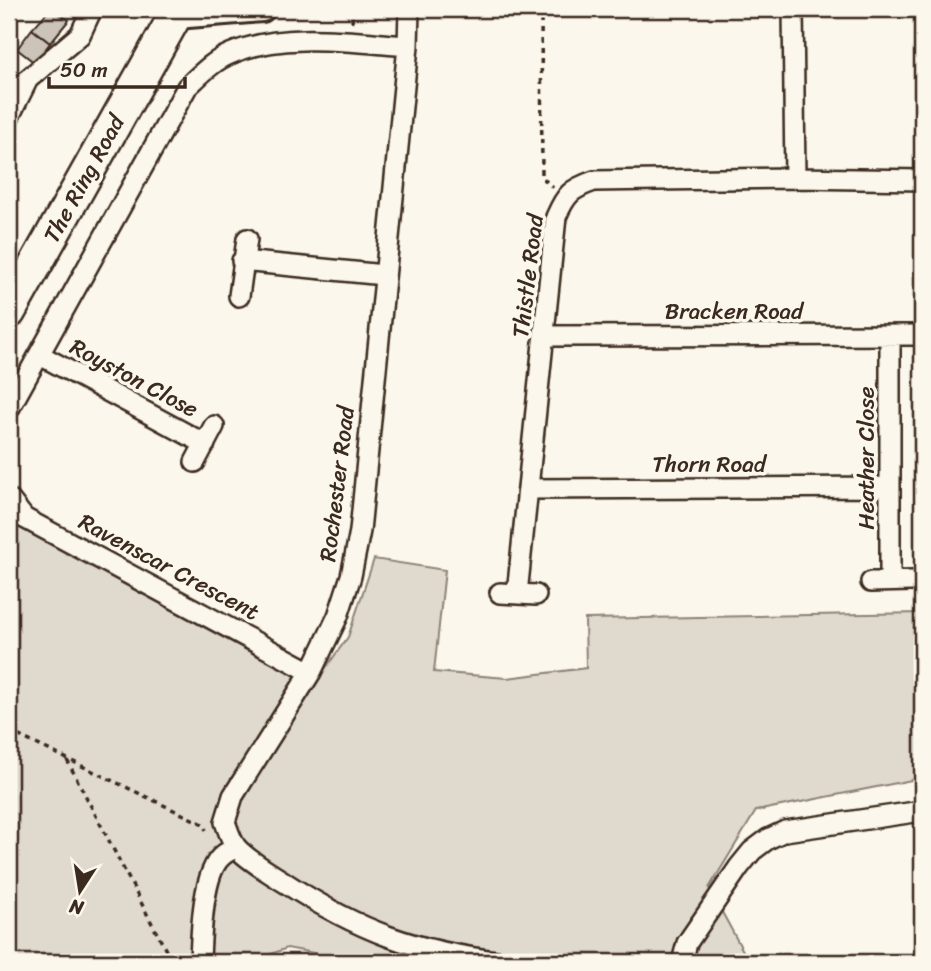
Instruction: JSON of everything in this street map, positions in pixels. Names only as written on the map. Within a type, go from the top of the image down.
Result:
[{"type":"main road","name":"The Ring Road","points":[[9,312],[178,12]]},
{"type":"street","points":[[9,117],[28,79],[80,35],[92,9]]},
{"type":"street","points":[[178,12],[262,9]]},
{"type":"street","name":"Rochester Road","points":[[228,852],[225,822],[233,796],[312,671],[338,616],[351,576],[360,531],[408,46],[409,9]]},
{"type":"street","points":[[793,9],[795,178]]},
{"type":"street","points":[[9,409],[187,87],[205,70],[229,54],[283,40],[408,46]]},
{"type":"street","name":"Thistle Road","points":[[517,594],[546,336],[556,217],[564,200],[575,188],[594,181],[795,178],[922,180]]},
{"type":"street","points":[[239,296],[247,239]]},
{"type":"street","points":[[242,261],[384,275]]},
{"type":"street","name":"Heather Close","points":[[890,335],[890,487],[881,581],[912,580]]},
{"type":"street","name":"Bracken Road","points":[[546,336],[922,335]]},
{"type":"street","name":"Royston Close","points":[[40,355],[205,444]]},
{"type":"street","name":"Royston Close","points":[[195,461],[214,426]]},
{"type":"street","name":"Thorn Road","points":[[528,489],[890,487]]},
{"type":"street","name":"Ravenscar Crescent","points":[[9,499],[24,518],[312,671]]},
{"type":"street","points":[[682,962],[688,943],[739,867],[752,851],[768,839],[785,831],[922,811]]},
{"type":"street","points":[[200,962],[207,888],[213,868],[228,852],[268,872],[352,922],[395,940],[426,949],[505,962]]},
{"type":"path","points":[[541,9],[542,177],[564,200]]},
{"type":"path","points":[[9,731],[204,824],[228,852]]},
{"type":"path","points":[[66,758],[172,962]]},
{"type":"shaded area","points":[[9,496],[13,505],[322,673],[348,637],[374,559],[445,570],[434,672],[507,678],[586,668],[585,619],[922,613],[922,778],[756,811],[709,888],[749,962],[362,962],[287,948],[250,962],[9,962]]},
{"type":"building","points":[[50,9],[69,20],[50,43],[32,29]]},
{"type":"building","points":[[32,29],[50,43],[35,63],[17,49]]}]
